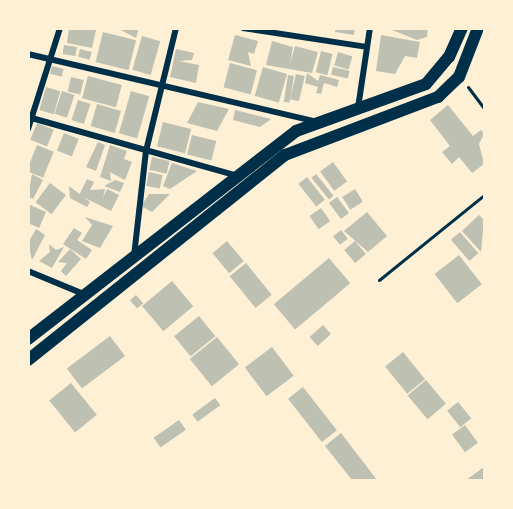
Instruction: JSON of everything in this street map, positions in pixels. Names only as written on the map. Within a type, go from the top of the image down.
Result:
[{"type":"main road","points":[[28,339],[86,296],[234,175],[277,143],[317,122],[426,84],[449,57],[462,28]]},
{"type":"main road","points":[[28,360],[285,155],[420,107],[459,77],[478,28]]},
{"type":"main road","points":[[105,280],[116,292]]},
{"type":"street","points":[[28,129],[60,28]]},
{"type":"street","points":[[134,256],[146,151],[164,85],[176,28]]},
{"type":"street","points":[[243,28],[367,47]]},
{"type":"street","points":[[357,109],[370,28]]},
{"type":"street","points":[[28,54],[317,122]]},
{"type":"street","points":[[30,117],[234,175]]},
{"type":"street","points":[[28,271],[86,296]]},
{"type":"path","points":[[459,77],[484,108]]},
{"type":"path","points":[[379,280],[484,195]]},
{"type":"building","points":[[69,28],[96,30],[92,48],[67,43]]},
{"type":"building","points":[[117,28],[139,28],[136,38]]},
{"type":"building","points":[[336,28],[355,28],[354,35],[335,32]]},
{"type":"building","points":[[387,28],[428,28],[427,37],[417,40]]},
{"type":"building","points":[[103,32],[136,40],[128,70],[96,62]]},
{"type":"building","points":[[235,35],[258,41],[254,54],[248,52],[251,66],[228,60]]},
{"type":"building","points":[[381,35],[420,42],[417,58],[405,56],[395,74],[376,71]]},
{"type":"building","points":[[142,36],[160,41],[151,75],[132,70]]},
{"type":"building","points":[[272,41],[293,47],[290,64],[295,46],[318,52],[312,73],[266,65]]},
{"type":"building","points":[[64,45],[77,47],[75,56],[63,54]]},
{"type":"building","points":[[80,49],[92,52],[90,60],[78,57]]},
{"type":"building","points":[[176,49],[194,53],[192,60],[179,61],[199,65],[196,83],[170,77]]},
{"type":"building","points":[[321,51],[333,54],[327,75],[316,72]]},
{"type":"building","points":[[338,52],[352,56],[349,70],[334,65]]},
{"type":"building","points":[[230,63],[257,70],[251,94],[224,87]]},
{"type":"building","points":[[52,66],[64,69],[62,77],[50,74]]},
{"type":"building","points":[[263,67],[287,74],[279,103],[255,96]]},
{"type":"building","points":[[333,67],[350,71],[348,79],[331,75]]},
{"type":"building","points":[[307,73],[318,81],[320,75],[339,80],[337,87],[324,83],[321,94],[316,93],[318,87],[305,83]]},
{"type":"building","points":[[296,74],[305,76],[299,101],[290,99]]},
{"type":"building","points":[[288,75],[294,76],[290,103],[284,102]]},
{"type":"building","points":[[88,76],[122,85],[116,107],[82,98]]},
{"type":"building","points":[[71,77],[84,80],[80,95],[68,92]]},
{"type":"building","points":[[46,87],[60,91],[54,114],[39,110]]},
{"type":"building","points":[[62,91],[74,95],[67,118],[55,114]]},
{"type":"building","points":[[131,91],[149,96],[137,139],[119,133]]},
{"type":"building","points":[[78,100],[90,104],[84,124],[72,120]]},
{"type":"building","points":[[198,102],[229,109],[217,131],[187,123]]},
{"type":"building","points":[[97,104],[121,111],[115,133],[91,126]]},
{"type":"building","points":[[448,105],[473,136],[481,130],[484,134],[479,144],[484,164],[472,173],[459,157],[452,164],[442,152],[450,146],[430,120]]},
{"type":"building","points":[[235,110],[271,119],[260,127],[233,120]]},
{"type":"building","points":[[163,122],[191,129],[185,153],[157,146]]},
{"type":"building","points":[[37,123],[54,130],[47,146],[30,140]]},
{"type":"building","points":[[64,133],[79,139],[72,157],[57,151]]},
{"type":"building","points":[[192,135],[216,141],[211,160],[187,154]]},
{"type":"building","points":[[98,142],[105,145],[96,171],[86,167]]},
{"type":"building","points":[[37,145],[54,152],[43,178],[28,172]]},
{"type":"building","points":[[110,145],[127,151],[124,159],[132,162],[125,180],[110,172],[111,181],[100,177]]},
{"type":"building","points":[[152,157],[170,161],[167,174],[149,170]]},
{"type":"building","points":[[333,162],[347,181],[334,191],[320,171]]},
{"type":"building","points":[[172,163],[197,171],[170,189],[163,186]]},
{"type":"building","points":[[149,172],[163,175],[160,189],[146,186]]},
{"type":"building","points":[[32,174],[43,180],[33,199],[28,196]]},
{"type":"building","points":[[316,174],[334,196],[329,200],[311,178]]},
{"type":"building","points":[[307,177],[325,200],[316,207],[298,184]]},
{"type":"building","points":[[87,179],[94,182],[90,190],[105,189],[103,197],[107,189],[119,195],[111,211],[79,195]]},
{"type":"building","points":[[115,180],[124,183],[120,192],[104,186]]},
{"type":"building","points":[[50,183],[66,195],[52,214],[36,202]]},
{"type":"building","points":[[69,186],[90,202],[87,207],[70,198]]},
{"type":"building","points":[[355,189],[363,202],[350,210],[342,197]]},
{"type":"building","points":[[149,194],[170,194],[152,212],[141,206]]},
{"type":"building","points":[[337,197],[349,213],[341,219],[329,203]]},
{"type":"building","points":[[28,204],[46,212],[39,228],[28,223]]},
{"type":"building","points":[[321,208],[330,221],[319,229],[310,216]]},
{"type":"building","points":[[367,212],[387,236],[368,252],[344,231]]},
{"type":"building","points":[[479,215],[484,220],[481,252],[462,231]]},
{"type":"building","points":[[85,217],[113,226],[100,248],[82,241],[92,225]]},
{"type":"building","points":[[74,228],[82,233],[77,240],[92,250],[86,259],[63,244]]},
{"type":"building","points":[[36,229],[45,235],[32,260],[28,243]]},
{"type":"building","points":[[341,230],[348,239],[340,245],[333,236]]},
{"type":"building","points":[[460,232],[478,253],[469,261],[451,240]]},
{"type":"building","points":[[227,241],[244,261],[229,273],[212,253]]},
{"type":"building","points":[[355,241],[366,254],[355,263],[344,250]]},
{"type":"building","points":[[49,244],[56,250],[64,247],[52,268],[39,261],[50,252]]},
{"type":"building","points":[[70,249],[81,259],[66,276],[61,271],[67,263],[58,262]]},
{"type":"building","points":[[459,255],[482,284],[457,303],[435,274]]},
{"type":"building","points":[[329,258],[350,283],[295,330],[274,304]]},
{"type":"building","points":[[246,263],[272,295],[255,308],[230,276]]},
{"type":"building","points":[[172,281],[193,306],[163,331],[142,306]]},
{"type":"building","points":[[136,295],[143,303],[137,309],[130,300]]},
{"type":"building","points":[[199,316],[215,336],[190,356],[174,336]]},
{"type":"building","points":[[323,325],[331,334],[318,346],[310,337]]},
{"type":"building","points":[[110,336],[125,356],[82,388],[67,368]]},
{"type":"building","points":[[217,337],[239,364],[212,386],[190,359]]},
{"type":"building","points":[[272,347],[294,376],[267,396],[245,367]]},
{"type":"building","points":[[403,352],[425,379],[407,394],[385,366]]},
{"type":"building","points":[[426,380],[446,404],[428,419],[408,395]]},
{"type":"building","points":[[71,383],[97,415],[75,432],[49,401]]},
{"type":"building","points":[[303,387],[337,430],[322,442],[288,399]]},
{"type":"building","points":[[215,398],[220,405],[198,422],[192,414]]},
{"type":"building","points":[[458,402],[471,418],[460,427],[447,411]]},
{"type":"building","points":[[179,420],[186,430],[160,448],[154,438]]},
{"type":"building","points":[[465,425],[478,443],[465,452],[452,434]]},
{"type":"building","points":[[341,433],[377,480],[352,480],[325,446]]},
{"type":"building","points":[[484,467],[484,480],[466,480]]}]
